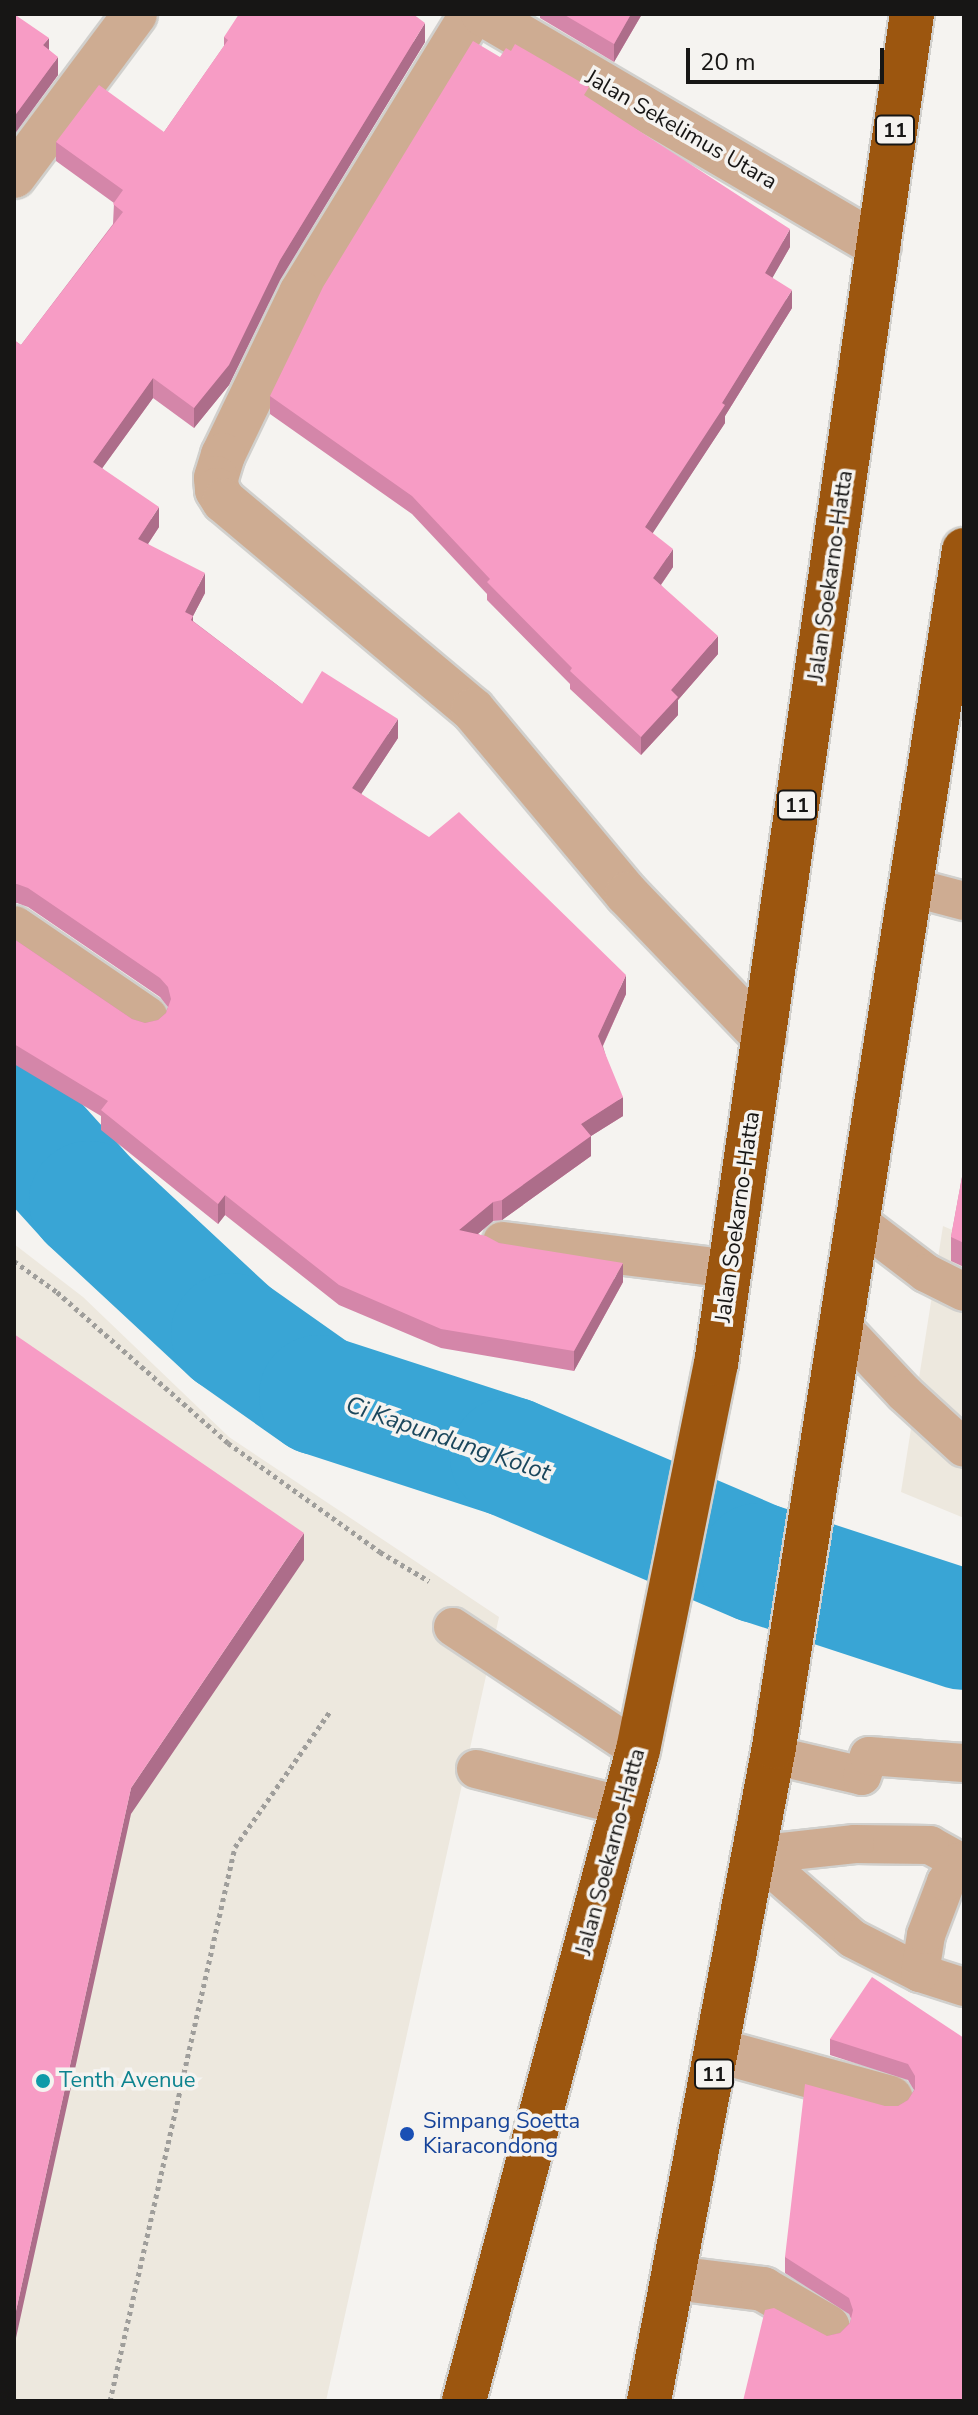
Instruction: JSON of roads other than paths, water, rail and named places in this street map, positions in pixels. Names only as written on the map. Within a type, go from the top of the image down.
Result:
[{"type":"highway","name":"Jalan Soekarno-Hatta","points":[[464,2401],[641,1740],[716,1364],[912,14]]},
{"type":"highway","name":"11","points":[[649,2401],[756,1855],[911,887],[950,727],[964,550]]},
{"type":"street","points":[[14,176],[135,14]]},
{"type":"street","points":[[472,14],[301,293],[223,455],[216,478],[217,490],[224,501],[473,710],[627,894],[764,1037]]},
{"type":"street","name":"Jalan Sekelimus Utara","points":[[483,14],[879,246]]},
{"type":"street","points":[[14,928],[146,1018]]},
{"type":"street","points":[[719,2051],[891,2098]]},
{"type":"street","points":[[674,2278],[763,2289],[828,2327]]},
{"type":"lane","points":[[911,887],[964,901]]},
{"type":"lane","points":[[859,1222],[926,1273],[964,1292]]},
{"type":"lane","points":[[502,1241],[731,1269]]},
{"type":"lane","points":[[842,1327],[904,1393],[964,1448]]},
{"type":"lane","points":[[453,1627],[641,1740]]},
{"type":"lane","points":[[773,1751],[862,1776],[869,1756],[964,1763]]},
{"type":"lane","points":[[476,1769],[623,1806]]},
{"type":"lane","points":[[756,1855],[855,1844],[930,1845],[961,1863],[946,1882],[926,1935],[920,1973]]},
{"type":"lane","points":[[756,1855],[853,1939],[920,1973],[964,1987]]},
{"type":"waterway","name":"Ci Kapundung Kolot","points":[[14,1118],[89,1201],[231,1333],[319,1395],[510,1457],[759,1563],[964,1630]]},
{"type":"place","name":"Tenth Avenue","points":[[43,2081]]},
{"type":"place","name":"Simpang Soetta Kiaracondong","points":[[407,2134]]}]
